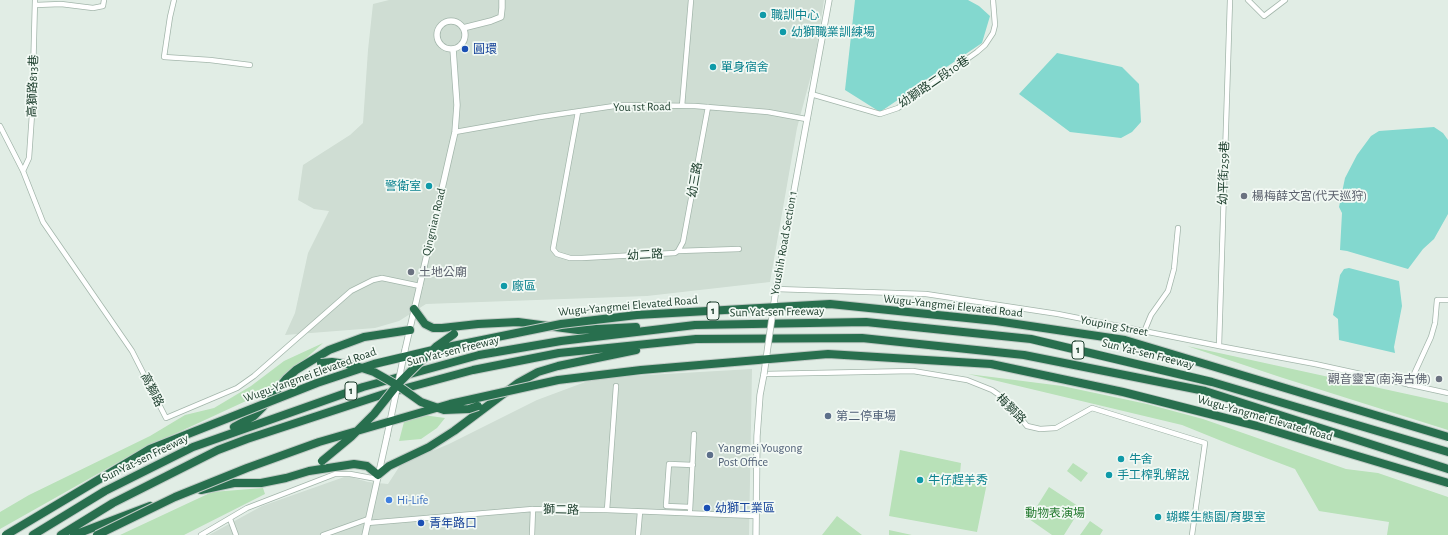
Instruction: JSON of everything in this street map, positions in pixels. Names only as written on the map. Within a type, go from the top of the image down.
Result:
[{"type":"highway","name":"Wugu-Yangmei Elevated Road","points":[[6,535],[150,449],[317,383],[374,364],[432,350],[561,324],[637,315],[830,304],[996,321],[1126,340],[1448,437]]},
{"type":"highway","points":[[414,309],[425,324],[433,328],[518,322],[578,330],[695,325]]},
{"type":"highway","name":"Sun Yat-sen Freeway","points":[[33,535],[105,490],[193,446],[362,387],[479,355],[561,341],[695,325],[866,322],[1031,339],[1212,382],[1448,452]]},
{"type":"highway","points":[[309,471],[363,426],[397,385],[438,346],[454,334],[478,324]]},
{"type":"highway","points":[[193,446],[246,422],[254,416],[286,379],[306,364],[330,350],[364,337],[410,330]]},
{"type":"highway","name":"Sun Yat-sen Freeway","points":[[62,535],[113,503],[218,450],[384,394],[473,370],[559,353],[696,338],[862,338],[1024,355],[1205,391],[1448,469]]},
{"type":"highway","points":[[74,535],[137,511],[209,487],[234,482],[262,483],[309,471],[354,464],[367,466],[377,477],[389,466],[429,447],[454,431],[518,383],[538,372],[682,340]]},
{"type":"highway","name":"Wugu-Yangmei Elevated Road","points":[[97,535],[175,497],[247,468],[320,442],[450,404],[573,378],[641,370],[828,354],[991,364],[1123,392],[1257,426],[1448,483]]},
{"type":"highway","points":[[306,364],[332,362],[353,365],[374,372],[397,385],[421,402],[444,410],[468,409],[493,401]]},
{"type":"street","points":[[36,2],[93,8],[103,6],[104,0]]},
{"type":"street","points":[[174,0],[164,57],[210,60],[250,65]]},
{"type":"street","points":[[464,28],[501,17],[502,0]]},
{"type":"street","points":[[682,106],[691,0]]},
{"type":"street","name":"Youshih Road Section 1","points":[[756,535],[757,436],[760,395],[776,289],[829,0]]},
{"type":"street","name":"幼獅路二段10巷","points":[[811,94],[880,114],[898,108],[985,45],[993,33],[995,25],[993,0]]},
{"type":"street","name":"幼平街259巷","points":[[1219,346],[1230,0]]},
{"type":"street","points":[[1248,0],[1264,16],[1285,0]]},
{"type":"street","name":"高獅路813巷","points":[[23,171],[29,158],[36,2]]},
{"type":"street","points":[[448,21],[459,23],[464,28],[465,39],[460,46],[453,49],[441,45],[438,40],[438,28],[442,23],[448,21]]},
{"type":"street","name":"Qingnian Road","points":[[365,535],[397,385],[455,132],[457,105],[453,49]]},
{"type":"street","name":"You 1st Road","points":[[455,132],[621,105],[708,107],[768,112],[806,119]]},
{"type":"street","name":"幼三路","points":[[678,251],[683,242],[708,107]]},
{"type":"street","name":"幼二路","points":[[578,112],[553,249],[556,254],[570,258],[675,253],[678,251],[739,249]]},
{"type":"street","name":"高獅路","points":[[0,126],[23,171],[43,222],[132,351],[166,418],[237,388],[254,376],[351,291],[373,280],[382,278],[420,286]]},
{"type":"street","points":[[1144,332],[1151,314],[1168,291],[1174,269],[1178,228]]},
{"type":"street","name":"Youping Street","points":[[776,289],[926,294],[1058,314],[1144,332],[1315,364],[1448,393]]},
{"type":"street","points":[[1409,385],[1431,337],[1435,323],[1437,300],[1448,300]]},
{"type":"street","name":"梅獅路","points":[[764,374],[913,371],[967,380],[992,390],[1005,399],[1027,426],[1040,429],[1056,428],[1092,408],[1205,443],[1192,535]]},
{"type":"street","points":[[607,510],[616,386]]},
{"type":"street","points":[[689,514],[694,434]]},
{"type":"street","points":[[690,507],[666,506],[669,464],[692,465]]},
{"type":"street","points":[[201,535],[247,508],[335,474],[377,477]]},
{"type":"street","points":[[532,535],[533,509]]},
{"type":"street","name":"獅二路","points":[[323,535],[367,521],[533,509],[607,510],[756,516]]},
{"type":"street","points":[[638,535],[640,512]]},
{"type":"street","points":[[230,519],[236,535]]},
{"type":"shaded area","points":[[389,0],[824,0],[814,64],[797,128],[770,282],[647,296],[426,304],[399,321],[375,328],[285,335],[295,313],[308,253],[329,211],[314,209],[298,200],[303,165],[350,135],[363,123],[373,4]]},
{"type":"shaded area","points":[[752,369],[749,535],[209,535],[262,506],[347,476],[368,482],[388,484],[401,464],[449,444],[537,400],[596,378]]},
{"type":"green space","points":[[323,343],[272,389],[140,450],[0,529],[0,512],[29,495],[150,436],[185,415],[214,408],[251,386],[284,361]]},
{"type":"green space","points":[[1187,346],[1448,403],[1448,430],[1280,377]]},
{"type":"green space","points":[[968,374],[1062,386],[1147,404],[1203,419],[1346,469],[1378,473],[1448,497],[1448,535],[1387,535],[1389,522],[1319,511],[1295,469],[1182,425]]},
{"type":"green space","points":[[423,415],[445,418],[437,428],[421,439],[399,441],[404,422]]},
{"type":"green space","points":[[900,450],[961,463],[960,473],[988,478],[977,532],[889,516]]},
{"type":"green space","points":[[1073,463],[1088,473],[1081,482],[1067,471]]},
{"type":"green space","name":"動物表演場","points":[[1049,487],[1081,508],[1064,535],[1052,535],[1029,519]]},
{"type":"green space","points":[[263,488],[265,494],[184,535],[120,535],[212,492]]},
{"type":"green space","points":[[837,516],[862,535],[822,535]]},
{"type":"green space","points":[[1090,521],[1103,530],[1100,535],[1080,535]]},
{"type":"green space","points":[[889,530],[912,535],[889,535]]},
{"type":"water","points":[[855,0],[968,0],[979,6],[990,16],[982,43],[880,112],[845,90]]},
{"type":"water","points":[[1057,53],[1122,67],[1139,84],[1141,122],[1132,132],[1121,138],[1070,132],[1019,94]]},
{"type":"water","points":[[1434,127],[1443,133],[1448,140],[1448,214],[1434,239],[1423,249],[1408,269],[1340,250],[1342,213],[1339,207],[1345,178],[1357,155],[1371,136],[1379,131]]},
{"type":"water","points":[[1349,268],[1399,281],[1402,306],[1394,347],[1395,353],[1339,340],[1338,319],[1333,315],[1340,275],[1344,269]]},
{"type":"place","name":"職訓中心","points":[[763,15]]},
{"type":"place","name":"幼獅職業訓練場","points":[[783,32]]},
{"type":"place","name":"圓環","points":[[465,49]]},
{"type":"place","name":"單身宿舍","points":[[713,67]]},
{"type":"place","name":"警衛室","points":[[429,186]]},
{"type":"place","name":"楊梅薛文宮(代天巡狩)","points":[[1244,196]]},
{"type":"place","name":"土地公廟","points":[[411,272]]},
{"type":"place","name":"廠區","points":[[504,286]]},
{"type":"place","name":"觀音靈宮(南海古佛)","points":[[1439,379]]},
{"type":"place","name":"第二停車場","points":[[828,416]]},
{"type":"place","name":"Yangmei Yougong Post Office","points":[[710,455]]},
{"type":"place","name":"牛舍","points":[[1121,459]]},
{"type":"place","name":"手工榨乳解說","points":[[1109,475]]},
{"type":"place","name":"牛仔趕羊秀","points":[[920,480]]},
{"type":"place","name":"Hi-Life","points":[[389,500]]},
{"type":"place","name":"幼獅工業區","points":[[707,508]]},
{"type":"place","name":"蝴蝶生態園/育嬰室","points":[[1158,517]]},
{"type":"place","name":"青年路口","points":[[421,523]]}]
